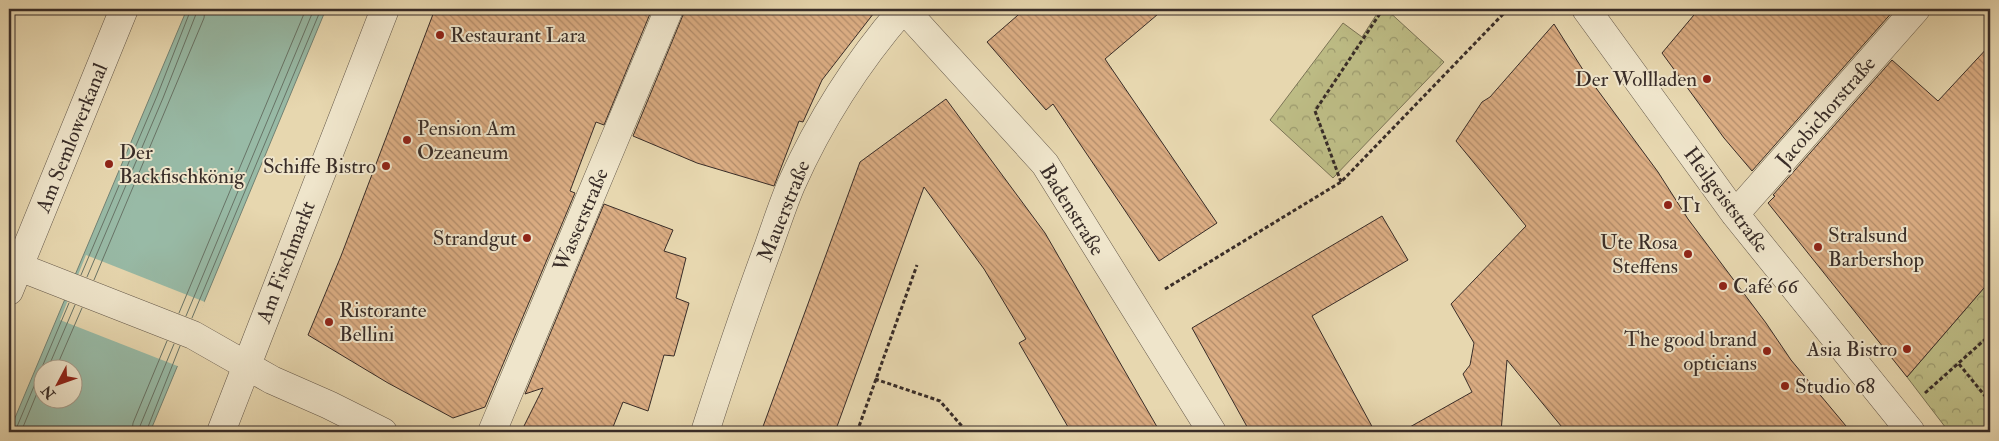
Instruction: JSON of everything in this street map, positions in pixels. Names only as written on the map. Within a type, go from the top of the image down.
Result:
[{"type":"street","name":"Am Semlowerkanal","points":[[12,274],[124,9]]},
{"type":"street","name":"Am Fischmarkt","points":[[221,432],[385,9]]},
{"type":"street","name":"Wasserstraße","points":[[492,432],[670,9]]},
{"type":"street","name":"Badenstraße","points":[[904,9],[1045,164],[1212,432]]},
{"type":"street","name":"Mauerstraße","points":[[705,432],[737,335],[791,185],[820,130],[854,73],[877,39],[904,9]]},
{"type":"street","name":"Heilgeiststraße","points":[[1586,9],[1736,214],[1904,424]]},
{"type":"street","name":"Jacobichorstraße","points":[[1736,214],[1916,9]]},
{"type":"street","points":[[12,274],[73,288],[193,335],[272,380],[329,405],[383,432]]},
{"type":"path","points":[[1342,182],[1315,110],[1383,9]]},
{"type":"path","points":[[1132,306],[1342,182],[1508,9]]},
{"type":"path","points":[[857,432],[917,265]]},
{"type":"path","points":[[1904,424],[1959,364],[1990,335]]},
{"type":"path","points":[[1959,364],[1990,402]]},
{"type":"path","points":[[875,379],[940,401],[967,432]]},
{"type":"green space","points":[[1380,9],[1386,9],[1444,62],[1333,178],[1270,120],[1343,23],[1362,37]]},
{"type":"green space","points":[[1990,281],[1990,432],[1949,432],[1907,377]]},
{"type":"water","points":[[187,9],[326,9],[150,432],[9,432],[32,377],[32,408],[82,408],[82,358],[40,358]]},
{"type":"pier","points":[[86,255],[205,302],[180,367],[60,320]]},
{"type":"building","points":[[435,9],[652,9],[604,125],[596,122],[570,191],[575,193],[485,407],[453,418],[388,383],[308,335],[341,256]]},
{"type":"building","points":[[684,9],[877,9],[822,80],[803,122],[799,121],[774,186],[697,163],[633,136]]},
{"type":"building","points":[[1025,9],[1164,9],[1105,59],[1217,223],[1159,261],[1053,104],[1046,110],[987,42]]},
{"type":"building","points":[[1699,9],[1895,9],[1752,171],[1724,138],[1662,53]]},
{"type":"building","points":[[1554,24],[1585,73],[1658,172],[1688,219],[1766,323],[1791,360],[1851,432],[1566,432],[1507,360],[1501,432],[1401,432],[1472,392],[1463,374],[1470,365],[1474,343],[1451,304],[1526,226],[1456,141],[1482,102],[1490,97]]},
{"type":"building","points":[[1990,45],[1990,281],[1907,377],[1768,203],[1892,60],[1938,101]]},
{"type":"building","points":[[946,99],[1045,233],[1160,432],[1071,432],[1019,343],[1026,339],[984,269],[924,187],[835,432],[761,432],[860,162]]},
{"type":"building","points":[[604,204],[673,230],[664,251],[686,258],[676,298],[689,303],[674,356],[664,355],[648,411],[623,402],[611,432],[521,432],[543,388],[525,394]]},
{"type":"building","points":[[1382,216],[1408,260],[1312,316],[1375,432],[1250,432],[1192,328]]},
{"type":"place","name":"Restaurant Lara","points":[[440,35]]},
{"type":"place","name":"Der Wollladen","points":[[1707,79]]},
{"type":"place","name":"Pension Am Ozeaneum","points":[[407,140]]},
{"type":"place","name":"Der Backfischkönig","points":[[109,164]]},
{"type":"place","name":"Schiffe Bistro","points":[[386,166]]},
{"type":"place","name":"T1","points":[[1668,205]]},
{"type":"place","name":"Strandgut","points":[[527,238]]},
{"type":"place","name":"Stralsund Barbershop","points":[[1818,247]]},
{"type":"place","name":"Ute Rosa Steffens","points":[[1688,254]]},
{"type":"place","name":"Café 66","points":[[1723,286]]},
{"type":"place","name":"Ristorante Bellini","points":[[329,322]]},
{"type":"place","name":"Asia Bistro","points":[[1907,349]]},
{"type":"place","name":"The good brand opticians","points":[[1767,351]]},
{"type":"place","name":"Studio 68","points":[[1785,386]]}]
